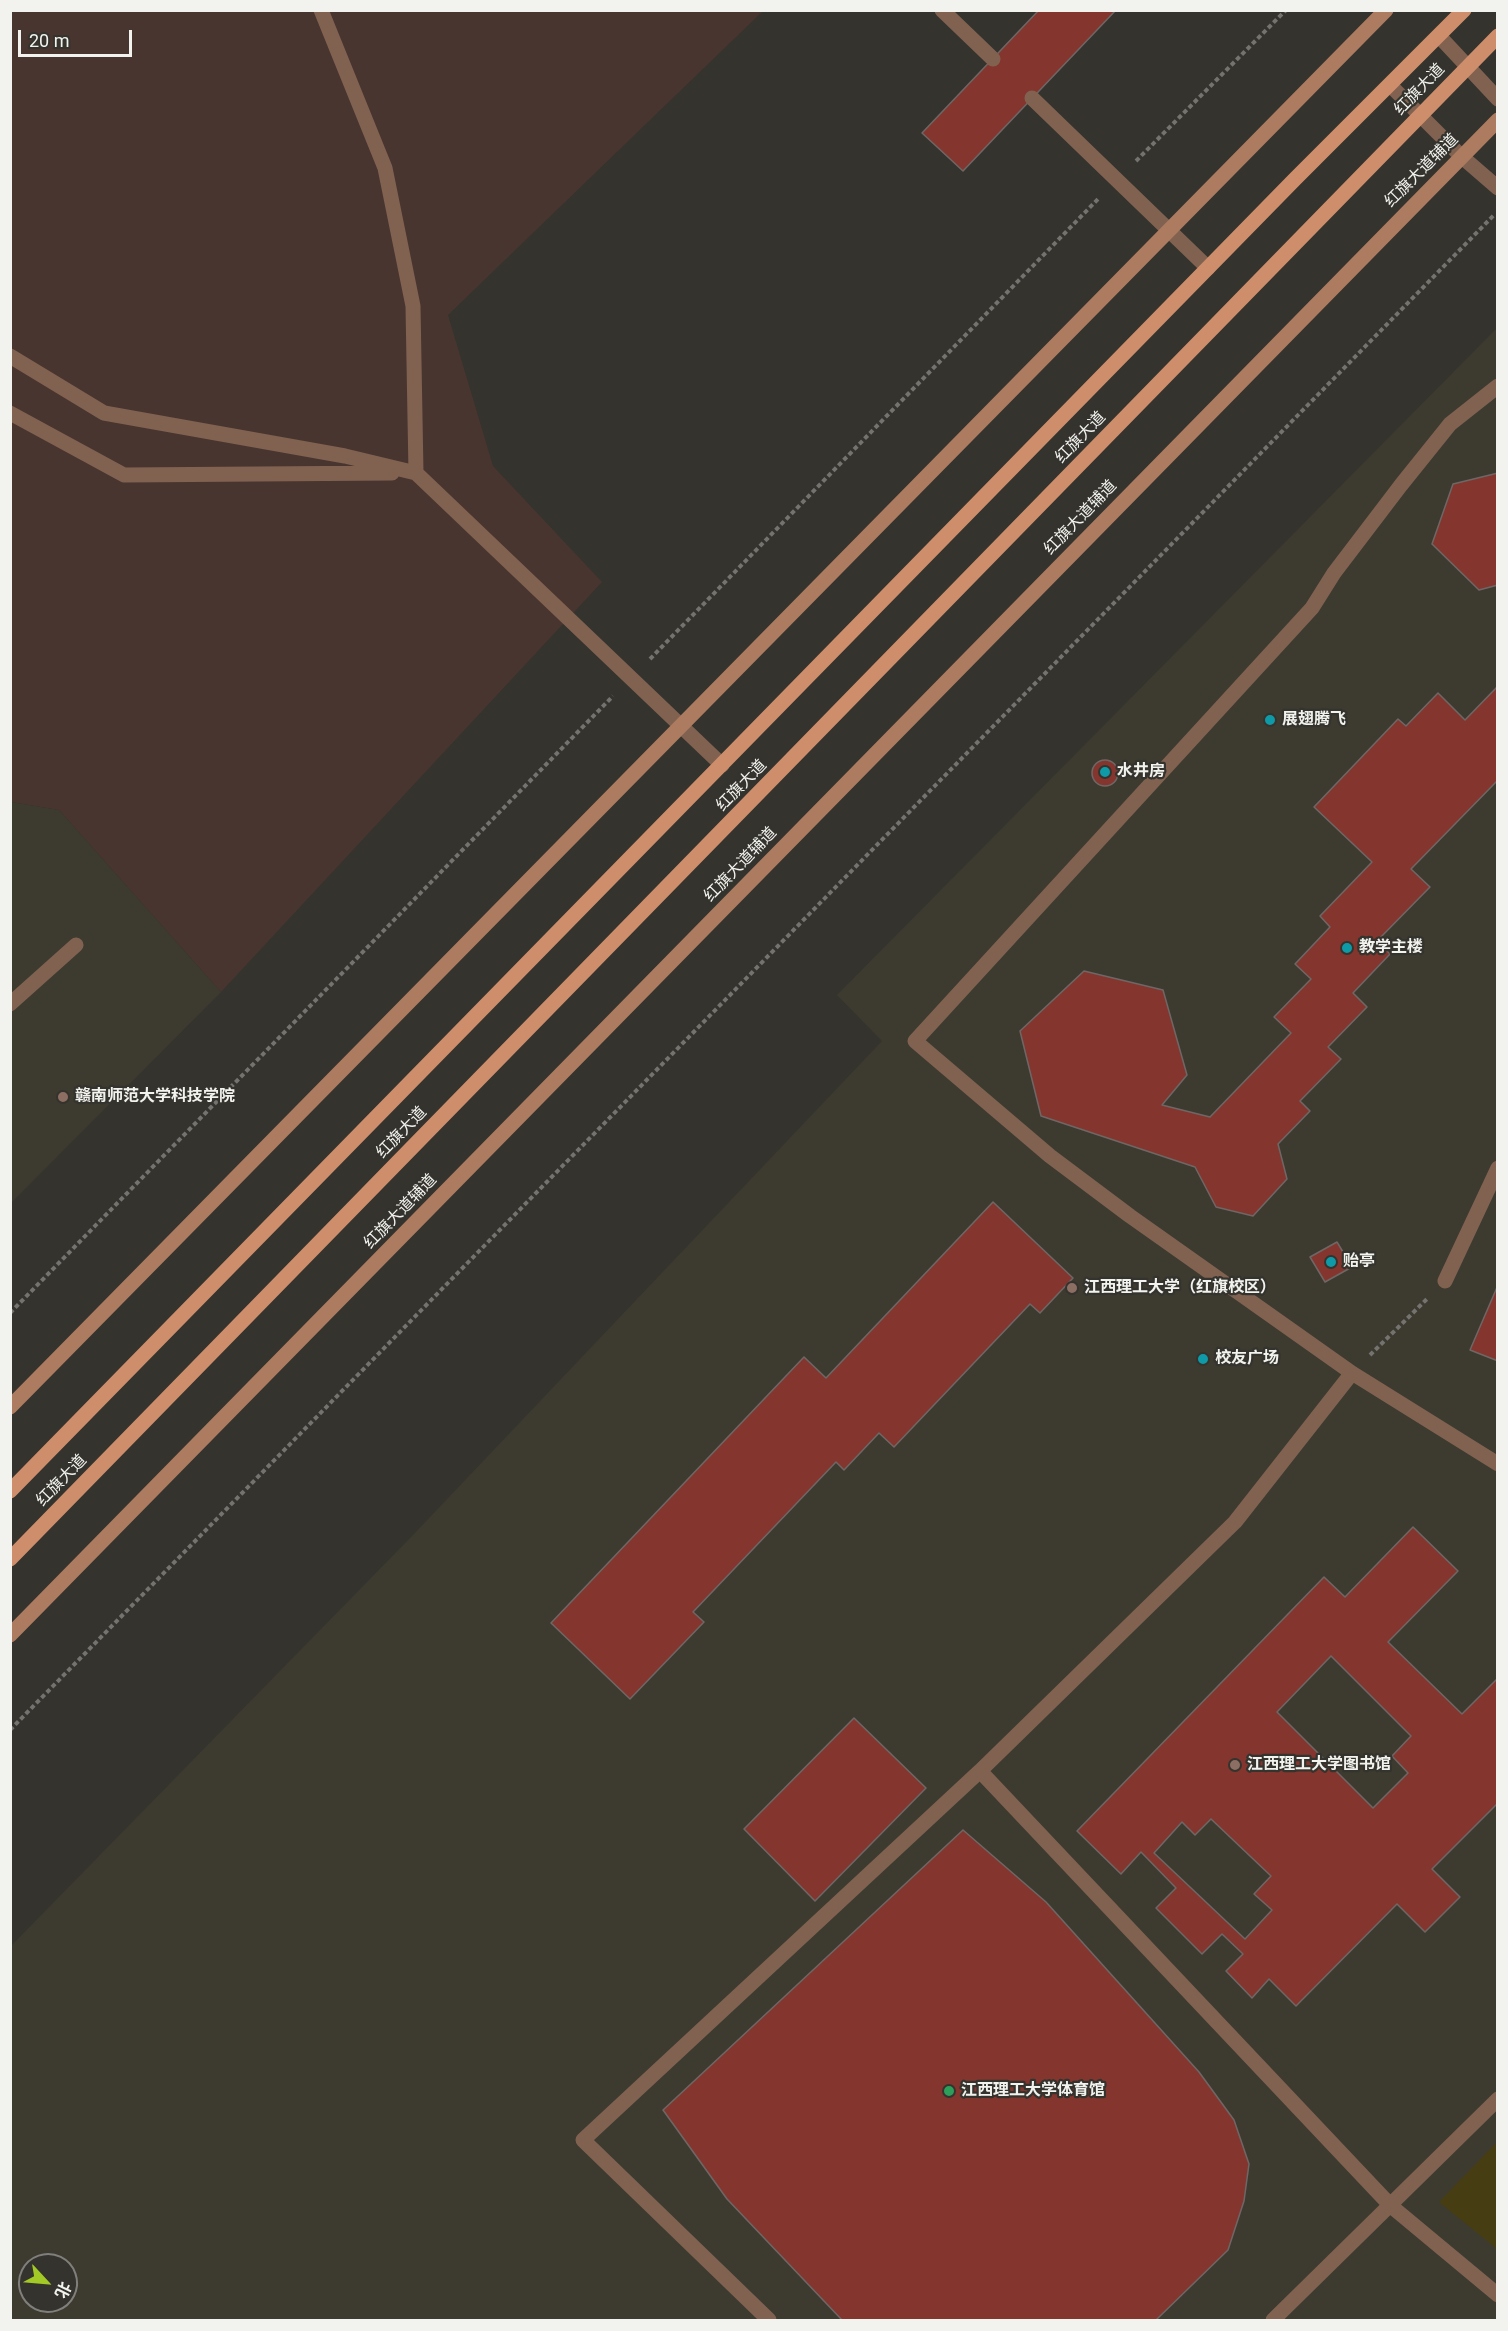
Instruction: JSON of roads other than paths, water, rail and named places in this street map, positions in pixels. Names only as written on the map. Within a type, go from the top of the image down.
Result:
[{"type":"main road","points":[[10,1407],[1386,10]]},
{"type":"main road","name":"红旗大道","points":[[10,1491],[1208,268],[1464,10]]},
{"type":"main road","name":"红旗大道","points":[[10,1559],[1497,36]]},
{"type":"main road","name":"红旗大道辅道","points":[[10,1635],[1497,120]]},
{"type":"street","points":[[321,10],[388,179],[413,306],[417,473]]},
{"type":"street","points":[[942,10],[993,59]]},
{"type":"street","points":[[1439,36],[1497,99]]},
{"type":"street","points":[[1390,85],[1422,114],[1461,156],[1497,188]]},
{"type":"street","points":[[1032,98],[1208,268]]},
{"type":"street","points":[[10,356],[104,413],[345,456],[417,473],[722,765]]},
{"type":"street","points":[[1497,386],[1450,424],[1401,484],[1334,573],[1312,608],[915,1041],[1050,1156],[1130,1216],[1352,1373],[1497,1464]]},
{"type":"street","points":[[10,413],[124,475],[417,473]]},
{"type":"street","points":[[10,1004],[76,945]]},
{"type":"street","points":[[1445,1281],[1497,1168]]},
{"type":"street","points":[[769,2320],[583,2140],[980,1771],[1235,1522],[1352,1373]]},
{"type":"street","points":[[980,1771],[1391,2206],[1497,2295]]},
{"type":"street","points":[[1273,2320],[1497,2099]]},
{"type":"place","name":"展翅腾飞","points":[[1270,720]]},
{"type":"place","name":"水井房","points":[[1105,772]]},
{"type":"place","name":"教学主楼","points":[[1347,948]]},
{"type":"place","name":"赣南师范大学科技学院","points":[[63,1097]]},
{"type":"place","name":"贻亭","points":[[1331,1262]]},
{"type":"place","name":"江西理工大学（红旗校区）","points":[[1072,1288]]},
{"type":"place","name":"校友广场","points":[[1203,1359]]},
{"type":"place","name":"江西理工大学图书馆","points":[[1235,1765]]},
{"type":"place","name":"江西理工大学体育馆","points":[[949,2091]]}]
